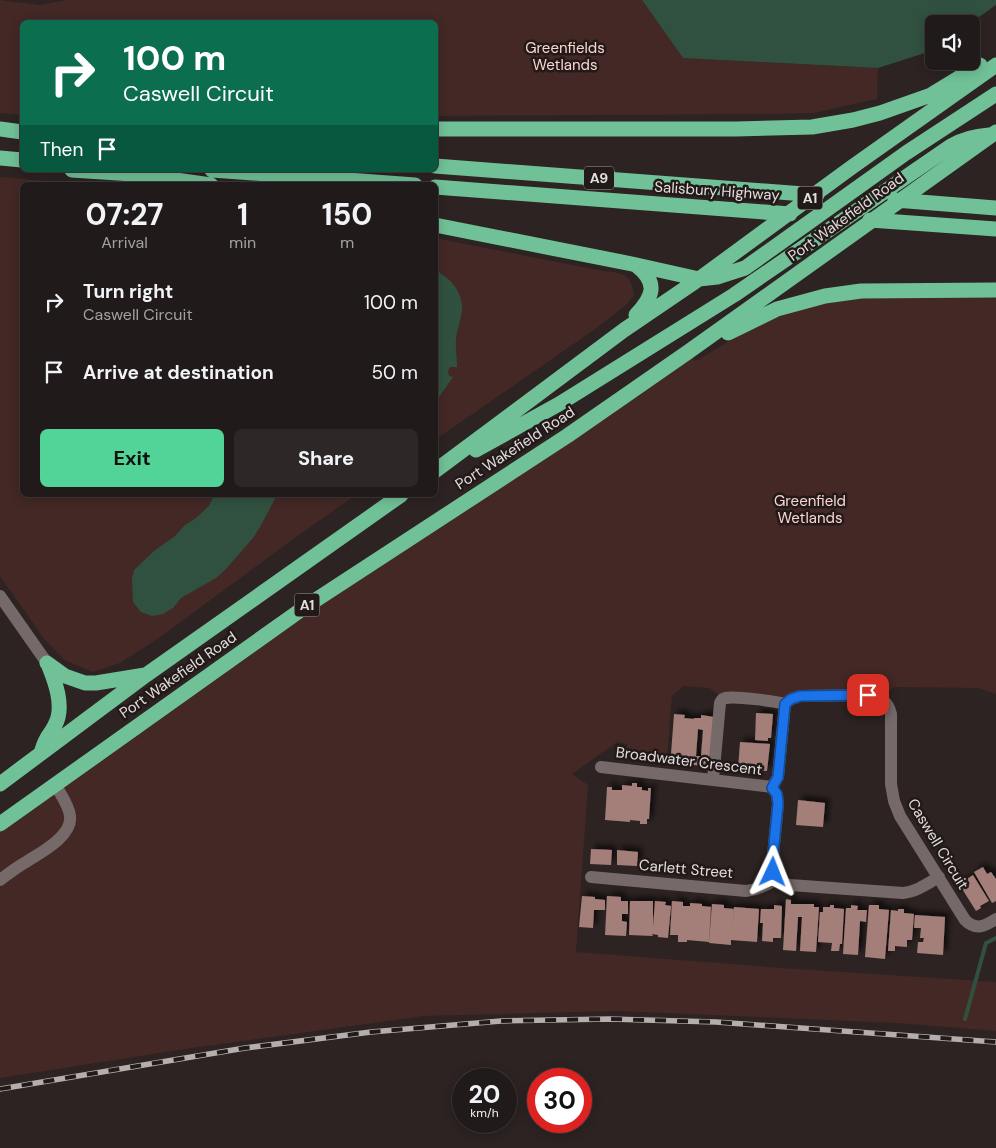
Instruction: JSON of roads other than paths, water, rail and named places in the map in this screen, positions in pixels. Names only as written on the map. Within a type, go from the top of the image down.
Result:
[{"type":"highway","points":[[438,129],[736,129],[812,126],[853,120],[880,113],[931,95],[996,55]]},
{"type":"highway","name":"Port Wakefield Road","points":[[438,469],[624,330],[699,279],[996,65]]},
{"type":"highway","points":[[438,226],[699,279],[717,277],[744,268],[906,153],[996,94]]},
{"type":"highway","points":[[0,130],[20,132]]},
{"type":"highway","points":[[438,469],[559,404],[734,295],[951,146],[962,140],[995,134]]},
{"type":"highway","name":"Port Wakefield Road","points":[[0,824],[305,607],[566,436],[688,352],[995,134]]},
{"type":"highway","points":[[0,158],[20,160]]},
{"type":"highway","name":"Salisbury Highway","points":[[438,166],[996,208]]},
{"type":"highway","points":[[102,172],[190,182]]},
{"type":"highway","points":[[239,172],[374,182]]},
{"type":"highway","name":"Salisbury Highway","points":[[438,186],[996,229]]},
{"type":"highway","points":[[624,330],[646,305],[651,294],[648,279],[636,265]]},
{"type":"highway","points":[[688,352],[777,309],[825,296],[861,291],[996,290]]},
{"type":"highway","name":"Port Wakefield Road","points":[[0,784],[146,675],[398,497]]},
{"type":"highway","points":[[47,663],[65,676],[85,683],[146,675]]},
{"type":"highway","points":[[40,754],[58,718],[59,702],[55,682],[47,663]]},
{"type":"street","points":[[0,596],[47,663]]},
{"type":"street","name":"Caswell Circuit","points":[[785,704],[791,699],[800,696],[868,695],[886,702],[891,714],[891,784],[900,816],[965,920],[975,927],[981,927],[996,919]]},
{"type":"street","points":[[712,780],[720,703],[722,700],[724,698],[738,698],[785,704],[778,777],[772,788],[777,794],[778,804],[772,865],[776,879],[790,885],[903,893],[916,890],[938,877]]},
{"type":"street","name":"Broadwater Crescent","points":[[601,767],[772,788]]},
{"type":"street","points":[[0,880],[24,862],[52,845],[68,827],[70,814],[55,784]]},
{"type":"street","name":"Carlett Street","points":[[591,877],[746,891],[762,888],[776,879]]},
{"type":"waterway","points":[[965,1019],[986,943],[996,938]]},
{"type":"railway","points":[[0,1089],[245,1048],[371,1032],[501,1021],[609,1019],[716,1022],[996,1042]]},
{"type":"park label","name":"Greenfields Wetlands","points":[[565,56]]},
{"type":"park label","name":"Greenfield Wetlands","points":[[810,510]]}]
